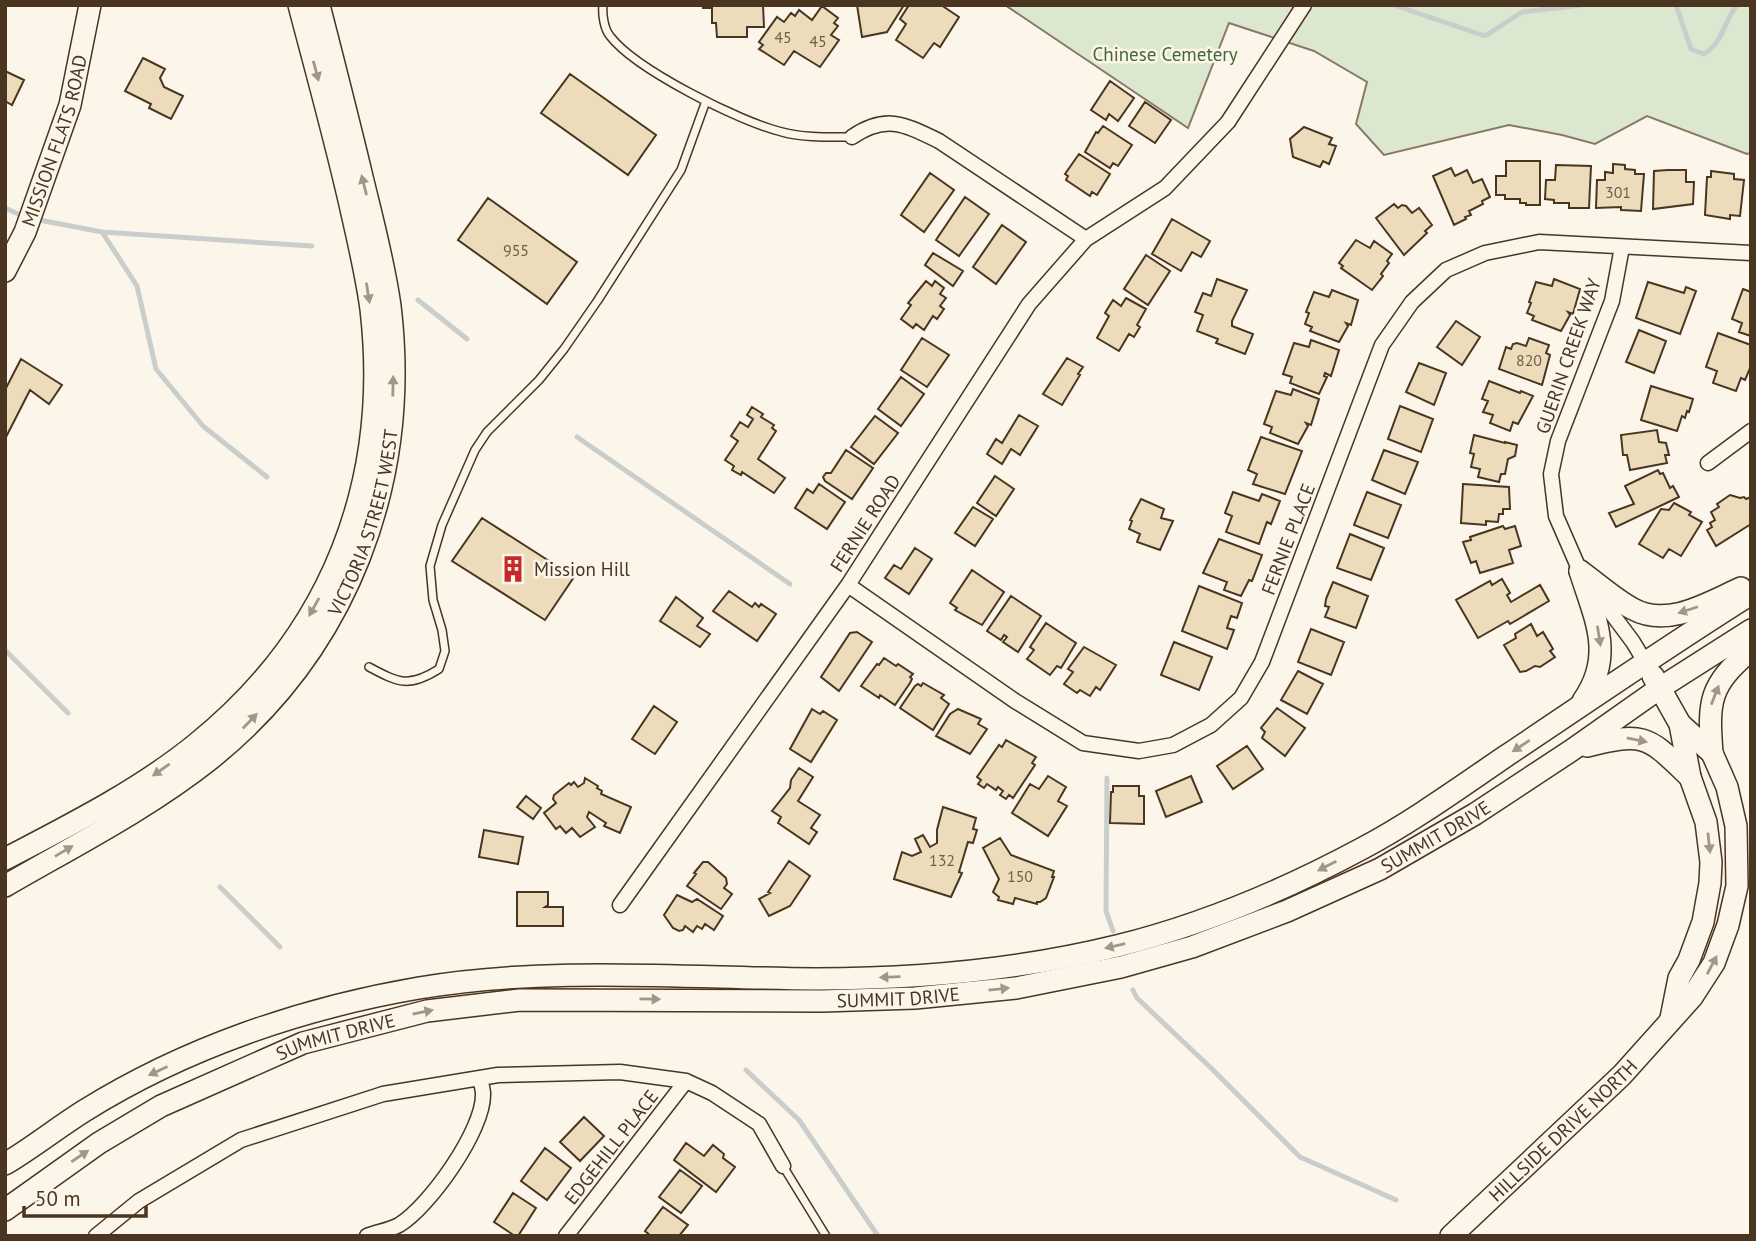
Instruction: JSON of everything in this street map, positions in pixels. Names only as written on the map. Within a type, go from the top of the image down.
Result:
[{"type":"main road","name":"MISSION FLATS ROAD","points":[[5,271],[25,232],[71,106],[90,5]]},
{"type":"main road","name":"VICTORIA STREET WEST","points":[[5,859],[142,783],[195,746],[232,712],[295,640],[316,605],[350,534],[368,463],[372,423],[374,389],[371,309],[362,255],[338,151],[299,5]]},
{"type":"main road","name":"VICTORIA STREET WEST","points":[[5,886],[155,797],[209,760],[248,725],[311,649],[335,612],[378,506],[387,465],[394,385],[390,306],[380,251],[318,5]]},
{"type":"main road","points":[[1580,571],[1634,610],[1659,616],[1685,613],[1751,583]]},
{"type":"main road","points":[[1577,708],[1594,685],[1602,660],[1600,634],[1580,571]]},
{"type":"main road","name":"SUMMIT DRIVE","points":[[38,1144],[82,1112],[143,1078],[220,1042],[342,1004],[423,988],[580,975],[822,979],[915,976],[1014,966],[1117,946],[1185,926],[1280,890],[1367,846],[1751,594]]},
{"type":"main road","name":"SUMMIT DRIVE","points":[[5,1210],[99,1143],[161,1106],[303,1043],[427,1011],[520,1000],[822,1001],[915,998],[1017,988],[1121,967],[1192,947],[1287,911],[1380,869],[1475,814],[1660,688],[1751,631]]},
{"type":"main road","points":[[1712,753],[1710,702],[1728,669],[1751,650]]},
{"type":"main road","name":"HILLSIDE DRIVE NORTH","points":[[1645,662],[1680,724],[1690,777],[1706,822],[1711,862],[1703,922],[1697,942],[1679,978],[1671,1019]]},
{"type":"main road","name":"HILLSIDE DRIVE NORTH","points":[[1451,1236],[1615,1082],[1692,997],[1714,963],[1728,925],[1737,886],[1736,826],[1727,787],[1712,753],[1680,724]]},
{"type":"main road","points":[[1572,750],[1622,737],[1636,738],[1657,747],[1690,777]]},
{"type":"main road","points":[[5,1164],[38,1144]]},
{"type":"main road","points":[[5,1180],[38,1144]]},
{"type":"street","name":"FERNIE ROAD","points":[[620,905],[848,585],[1030,304],[1086,239],[1165,188],[1228,122],[1304,5]]},
{"type":"street","points":[[852,137],[868,126],[883,122],[898,123],[921,132],[939,141],[1086,239]]},
{"type":"street","name":"FERNIE PLACE","points":[[848,585],[1015,701],[1083,743],[1139,751],[1173,745],[1211,726],[1241,698],[1262,662],[1382,345],[1412,302],[1446,270],[1485,253],[1539,242],[1751,253]]},
{"type":"street","name":"GUERIN CREEK WAY","points":[[1622,247],[1612,301],[1558,441],[1551,474],[1556,516],[1580,571],[1645,662]]},
{"type":"street","points":[[1708,463],[1751,431]]},
{"type":"street","points":[[96,1236],[139,1201],[241,1140],[383,1094],[498,1075],[620,1072],[686,1081],[712,1093],[760,1124],[783,1166]]},
{"type":"street","points":[[368,1236],[398,1226],[423,1206],[458,1160],[478,1119],[483,1095],[480,1078]]},
{"type":"street","name":"EDGEHILL PLACE","points":[[566,1236],[686,1081]]},
{"type":"lane","points":[[603,5],[607,33],[621,49],[706,101],[782,133],[852,137]]},
{"type":"lane","points":[[369,667],[405,683],[420,681],[439,669],[445,651],[433,600],[430,566],[442,525],[475,450],[487,432],[547,370],[598,300],[681,170],[706,101]]},
{"type":"lane","points":[[783,1166],[826,1236]]},
{"type":"green space","name":"Chinese Cemetery","points":[[1005,5],[1751,5],[1751,153],[1747,154],[1647,116],[1595,144],[1509,125],[1384,155],[1356,124],[1367,82],[1314,51],[1229,23],[1188,128]]},
{"type":"building","points":[[703,5],[763,5],[764,27],[747,27],[747,37],[717,37],[716,23],[712,23],[712,8],[703,8]]},
{"type":"building","points":[[857,5],[904,5],[887,32],[862,37]]},
{"type":"building","points":[[909,5],[941,5],[959,17],[940,47],[934,43],[923,58],[896,40],[906,24],[900,19]]},
{"type":"building","points":[[822,6],[838,18],[834,23],[838,26],[831,35],[839,40],[820,67],[794,51],[784,65],[759,49],[763,45],[759,42],[777,17],[784,22],[791,13],[795,16],[799,10],[812,20]]},
{"type":"building","points":[[143,58],[165,69],[160,78],[164,87],[183,96],[171,119],[149,108],[151,104],[125,91]]},
{"type":"building","points":[[5,71],[24,80],[12,105],[5,101]]},
{"type":"building","points":[[570,74],[656,135],[628,175],[541,113]]},
{"type":"building","points":[[1110,81],[1134,98],[1118,121],[1109,114],[1106,120],[1091,110]]},
{"type":"building","points":[[1145,102],[1171,120],[1155,143],[1129,126]]},
{"type":"building","points":[[1103,126],[1132,145],[1118,166],[1113,163],[1110,168],[1085,152],[1096,132]]},
{"type":"building","points":[[1304,127],[1332,138],[1329,144],[1336,146],[1329,164],[1323,161],[1320,167],[1293,157],[1290,139]]},
{"type":"building","points":[[1079,154],[1110,174],[1097,195],[1092,192],[1090,196],[1066,180],[1068,176],[1065,174]]},
{"type":"building","points":[[1506,161],[1540,161],[1540,205],[1526,205],[1520,203],[1520,199],[1505,199],[1505,195],[1496,195],[1496,176],[1506,176]]},
{"type":"building","points":[[1613,164],[1625,165],[1625,169],[1635,170],[1635,174],[1644,174],[1641,211],[1621,210],[1621,207],[1596,208],[1597,180],[1605,180],[1605,172],[1613,173]]},
{"type":"building","points":[[1556,165],[1591,166],[1589,208],[1569,208],[1569,203],[1554,203],[1554,200],[1545,199],[1546,180],[1555,180]]},
{"type":"building","points":[[1451,168],[1455,176],[1467,170],[1473,183],[1482,179],[1490,197],[1469,211],[1471,215],[1465,217],[1466,219],[1454,225],[1433,176]]},
{"type":"building","points":[[1686,170],[1686,182],[1694,182],[1693,204],[1653,209],[1654,171]]},
{"type":"building","points":[[1711,171],[1734,174],[1734,179],[1744,180],[1740,216],[1730,215],[1730,219],[1705,215],[1707,177],[1711,177]]},
{"type":"building","points":[[930,173],[954,190],[924,232],[901,215]]},
{"type":"building","points":[[965,197],[989,214],[959,256],[936,240]]},
{"type":"building","points":[[488,198],[577,262],[547,304],[458,240]]},
{"type":"building","points":[[1394,204],[1398,208],[1406,206],[1412,213],[1419,208],[1432,225],[1404,255],[1376,218]]},
{"type":"building","points":[[1172,219],[1210,241],[1201,257],[1192,252],[1181,271],[1152,254]]},
{"type":"building","points":[[1002,225],[1026,242],[996,284],[973,267]]},
{"type":"building","points":[[1356,240],[1370,248],[1374,241],[1392,254],[1381,274],[1383,276],[1372,290],[1341,268],[1343,266],[1339,263]]},
{"type":"building","points":[[933,253],[963,271],[953,286],[925,265]]},
{"type":"building","points":[[1146,255],[1170,271],[1148,305],[1124,289]]},
{"type":"building","points":[[1217,279],[1247,290],[1232,321],[1232,326],[1253,334],[1245,354],[1216,343],[1218,339],[1197,331],[1203,315],[1195,312],[1203,293],[1211,296]]},
{"type":"building","points":[[1554,279],[1580,289],[1573,314],[1568,312],[1570,315],[1561,331],[1532,320],[1534,316],[1527,313],[1536,282],[1552,286]]},
{"type":"building","points":[[926,281],[932,286],[935,281],[944,288],[940,294],[946,298],[940,306],[944,309],[937,319],[933,316],[924,330],[916,324],[913,328],[901,319],[911,305],[908,303]]},
{"type":"building","points":[[1648,282],[1684,293],[1686,287],[1696,291],[1680,334],[1636,318]]},
{"type":"building","points":[[1743,289],[1751,292],[1751,336],[1739,332],[1742,323],[1732,319]]},
{"type":"building","points":[[1332,290],[1358,300],[1351,325],[1346,323],[1348,326],[1339,342],[1310,331],[1312,327],[1305,324],[1309,313],[1306,312],[1314,292],[1329,297]]},
{"type":"building","points":[[1126,298],[1146,309],[1134,337],[1129,334],[1119,351],[1097,338],[1109,316],[1105,313],[1113,300],[1121,306]]},
{"type":"building","points":[[1456,321],[1480,337],[1462,365],[1437,347]]},
{"type":"building","points":[[1639,330],[1666,341],[1654,373],[1626,362]]},
{"type":"building","points":[[1718,333],[1751,345],[1751,366],[1745,380],[1741,378],[1736,391],[1713,383],[1717,371],[1706,367]]},
{"type":"building","points":[[922,338],[949,355],[927,387],[901,370]]},
{"type":"building","points":[[1529,338],[1549,345],[1546,353],[1550,355],[1542,385],[1499,369],[1506,347],[1511,349],[1513,344],[1517,343],[1526,346]]},
{"type":"building","points":[[1311,340],[1339,350],[1331,376],[1325,373],[1324,376],[1327,377],[1319,394],[1290,383],[1292,377],[1283,374],[1294,343],[1309,347]]},
{"type":"building","points":[[1067,358],[1083,367],[1062,405],[1043,394]]},
{"type":"building","points":[[21,359],[62,385],[49,404],[30,390],[5,439],[5,390]]},
{"type":"building","points":[[1419,363],[1446,373],[1434,405],[1406,392]]},
{"type":"building","points":[[901,377],[924,394],[901,426],[878,409]]},
{"type":"building","points":[[1489,381],[1533,396],[1518,424],[1513,422],[1510,431],[1490,423],[1493,415],[1483,412],[1488,401],[1482,399]]},
{"type":"building","points":[[1651,386],[1693,399],[1689,412],[1687,411],[1685,418],[1682,416],[1677,431],[1641,420]]},
{"type":"building","points":[[1293,389],[1319,399],[1311,425],[1306,423],[1308,426],[1298,444],[1270,433],[1272,427],[1264,424],[1276,391],[1291,395]]},
{"type":"building","points":[[1400,406],[1433,419],[1421,452],[1388,439]]},
{"type":"building","points":[[752,407],[774,425],[772,428],[776,431],[758,459],[785,478],[774,493],[742,472],[741,475],[732,470],[734,466],[725,460],[738,441],[731,436],[740,422],[748,427],[753,419],[747,415]]},
{"type":"building","points":[[1019,415],[1038,426],[1020,455],[1011,449],[1002,464],[987,454],[996,439],[1002,443]]},
{"type":"building","points":[[875,416],[898,433],[874,464],[851,447]]},
{"type":"building","points":[[1657,430],[1659,442],[1666,443],[1669,455],[1665,455],[1667,463],[1630,470],[1627,455],[1623,455],[1621,435]]},
{"type":"building","points":[[1474,435],[1517,445],[1515,456],[1508,459],[1505,474],[1501,474],[1499,482],[1478,477],[1480,469],[1471,467],[1474,454],[1470,453]]},
{"type":"building","points":[[1261,437],[1302,451],[1285,494],[1253,484],[1257,474],[1248,470]]},
{"type":"building","points":[[846,450],[873,468],[852,499],[823,477],[826,473],[831,473]]},
{"type":"building","points":[[1384,450],[1418,462],[1405,494],[1372,480]]},
{"type":"building","points":[[1658,470],[1660,474],[1663,473],[1670,488],[1673,486],[1679,497],[1616,527],[1609,513],[1634,504],[1625,486]]},
{"type":"building","points":[[995,476],[1014,489],[996,516],[977,503]]},
{"type":"building","points":[[819,484],[845,502],[827,529],[795,508],[807,489],[813,493]]},
{"type":"building","points":[[1463,484],[1509,487],[1510,509],[1503,509],[1498,522],[1486,521],[1486,525],[1461,523]]},
{"type":"building","points":[[1233,492],[1259,501],[1262,494],[1280,501],[1271,524],[1267,522],[1259,544],[1226,532],[1232,516],[1225,513]]},
{"type":"building","points":[[1367,492],[1401,505],[1388,538],[1354,525]]},
{"type":"building","points":[[1730,495],[1746,499],[1751,497],[1751,524],[1716,546],[1707,530],[1715,520],[1711,512]]},
{"type":"building","points":[[1141,499],[1164,509],[1161,518],[1173,521],[1160,550],[1137,542],[1140,534],[1129,529],[1130,520]]},
{"type":"building","points":[[1674,503],[1702,522],[1681,556],[1669,549],[1663,558],[1639,544],[1661,509],[1669,510]]},
{"type":"building","points":[[973,507],[993,519],[975,546],[955,533]]},
{"type":"building","name":"Mission Hill","points":[[482,518],[574,577],[545,620],[452,561]]},
{"type":"building","points":[[1503,526],[1505,529],[1515,526],[1521,546],[1509,550],[1513,563],[1480,573],[1476,561],[1471,563],[1463,542]]},
{"type":"building","points":[[1350,534],[1384,548],[1371,580],[1337,568]]},
{"type":"building","points":[[1219,539],[1262,555],[1252,581],[1249,580],[1241,596],[1224,590],[1227,582],[1203,573]]},
{"type":"building","points":[[915,548],[932,559],[909,594],[885,578],[894,565],[901,569]]},
{"type":"building","points":[[972,570],[1004,592],[982,625],[955,610],[957,608],[950,603]]},
{"type":"building","points":[[1502,579],[1510,593],[1507,595],[1511,602],[1540,585],[1549,601],[1510,624],[1508,621],[1478,638],[1456,600],[1490,581],[1492,585]]},
{"type":"building","points":[[1333,582],[1368,596],[1356,628],[1325,617],[1329,607],[1325,606],[1326,599]]},
{"type":"building","points":[[1199,586],[1242,603],[1237,618],[1231,616],[1227,628],[1234,630],[1227,649],[1182,631]]},
{"type":"building","points":[[729,591],[752,607],[755,603],[759,607],[761,604],[776,614],[757,641],[713,611]]},
{"type":"building","points":[[1011,596],[1041,616],[1018,652],[1003,642],[1007,637],[1004,635],[1001,640],[987,631]]},
{"type":"building","points":[[676,597],[703,618],[697,626],[710,634],[700,647],[660,621]]},
{"type":"building","points":[[1046,623],[1076,643],[1061,668],[1057,666],[1050,675],[1027,659],[1034,650],[1030,647]]},
{"type":"building","points":[[1531,624],[1537,636],[1543,632],[1555,657],[1540,667],[1535,666],[1520,672],[1504,645]]},
{"type":"building","points":[[1311,629],[1344,642],[1331,675],[1298,662]]},
{"type":"building","points":[[857,632],[872,642],[839,691],[821,677],[850,633]]},
{"type":"building","points":[[1174,642],[1212,657],[1199,690],[1161,675]]},
{"type":"building","points":[[1084,647],[1116,665],[1100,690],[1096,687],[1090,696],[1080,690],[1077,693],[1064,684],[1073,672],[1068,669]]},
{"type":"building","points":[[884,658],[913,674],[895,705],[861,686]]},
{"type":"building","points":[[1298,671],[1323,684],[1307,714],[1281,700]]},
{"type":"building","points":[[923,683],[944,695],[941,698],[949,704],[933,730],[900,708],[915,686],[921,686]]},
{"type":"building","points":[[654,706],[677,722],[655,754],[632,739]]},
{"type":"building","points":[[1277,708],[1305,728],[1285,756],[1262,738],[1265,732],[1261,728]]},
{"type":"building","points":[[812,709],[820,714],[823,711],[837,720],[811,762],[790,749]]},
{"type":"building","points":[[958,709],[981,719],[978,724],[987,729],[970,754],[936,736],[950,714]]},
{"type":"building","points":[[1006,740],[1036,757],[1032,763],[1035,765],[1013,798],[1009,795],[1006,799],[1000,795],[1003,791],[998,787],[996,790],[987,784],[984,788],[978,784],[981,780],[977,777],[999,745],[1002,747]]},
{"type":"building","points":[[1247,746],[1263,769],[1233,789],[1217,766]]},
{"type":"building","points":[[799,768],[813,777],[798,801],[820,815],[811,828],[817,832],[809,844],[778,823],[781,817],[772,811],[790,788],[791,780]]},
{"type":"building","points":[[1048,776],[1066,787],[1058,801],[1067,806],[1048,836],[1012,813],[1030,784],[1039,789]]},
{"type":"building","points":[[1191,776],[1202,802],[1166,817],[1156,791]]},
{"type":"building","points":[[585,778],[598,786],[601,794],[631,807],[620,833],[604,826],[606,823],[589,812],[587,817],[595,827],[580,837],[572,828],[566,833],[560,826],[556,829],[544,813],[556,803],[554,795],[569,783],[571,785],[574,782],[578,787],[584,783]]},
{"type":"building","points":[[1113,786],[1139,786],[1139,796],[1144,796],[1144,824],[1110,823]]},
{"type":"building","points":[[526,796],[541,808],[533,819],[517,807]]},
{"type":"building","points":[[943,807],[976,818],[973,829],[977,830],[973,843],[968,842],[959,872],[962,873],[951,897],[894,879],[902,852],[912,856],[921,852],[915,839],[923,835],[930,847],[937,843],[937,830]]},
{"type":"building","points":[[484,830],[523,837],[518,864],[479,857]]},
{"type":"building","points":[[1000,838],[1011,855],[1054,871],[1046,898],[1037,904],[1015,898],[1013,904],[998,900],[999,897],[993,892],[999,879],[983,848]]},
{"type":"building","points":[[789,861],[810,876],[790,906],[769,916],[759,899],[770,893],[768,892]]},
{"type":"building","points":[[703,862],[708,862],[726,878],[727,884],[724,888],[732,894],[721,909],[687,886]]},
{"type":"building","points":[[517,892],[548,892],[548,905],[545,907],[563,907],[563,926],[517,926]]},
{"type":"building","points":[[677,895],[692,902],[697,899],[723,916],[714,930],[705,924],[702,929],[697,926],[693,932],[685,926],[679,931],[673,928],[664,915]]},
{"type":"building","points":[[584,1117],[604,1136],[580,1161],[560,1142]]},
{"type":"building","points":[[686,1143],[704,1156],[713,1145],[724,1154],[723,1158],[735,1167],[716,1192],[674,1160]]},
{"type":"building","points":[[545,1148],[571,1168],[547,1200],[521,1181]]},
{"type":"building","points":[[680,1170],[702,1186],[681,1213],[659,1197]]},
{"type":"building","points":[[513,1193],[536,1208],[518,1236],[494,1222]]},
{"type":"building","points":[[663,1207],[688,1225],[679,1236],[651,1236],[645,1231]]},
{"type":"waterway","points":[[1394,5],[1485,36],[1522,12],[1582,5]]},
{"type":"waterway","points":[[1676,5],[1691,49],[1704,54],[1720,38],[1737,5]]},
{"type":"waterway","points":[[5,208],[25,217]]},
{"type":"waterway","points":[[34,219],[102,232],[312,246]]},
{"type":"waterway","points":[[102,232],[137,286],[156,369],[203,426],[267,477]]},
{"type":"waterway","points":[[418,300],[467,339]]},
{"type":"waterway","points":[[577,437],[790,584]]},
{"type":"waterway","points":[[5,650],[68,713]]},
{"type":"waterway","points":[[1107,778],[1106,911],[1113,931]]},
{"type":"waterway","points":[[220,887],[280,947]]},
{"type":"waterway","points":[[1133,990],[1137,998],[1300,1157],[1396,1200]]},
{"type":"waterway","points":[[746,1070],[799,1120],[878,1236]]},
{"type":"place","name":"Mission Hill","points":[[513,569]]}]
